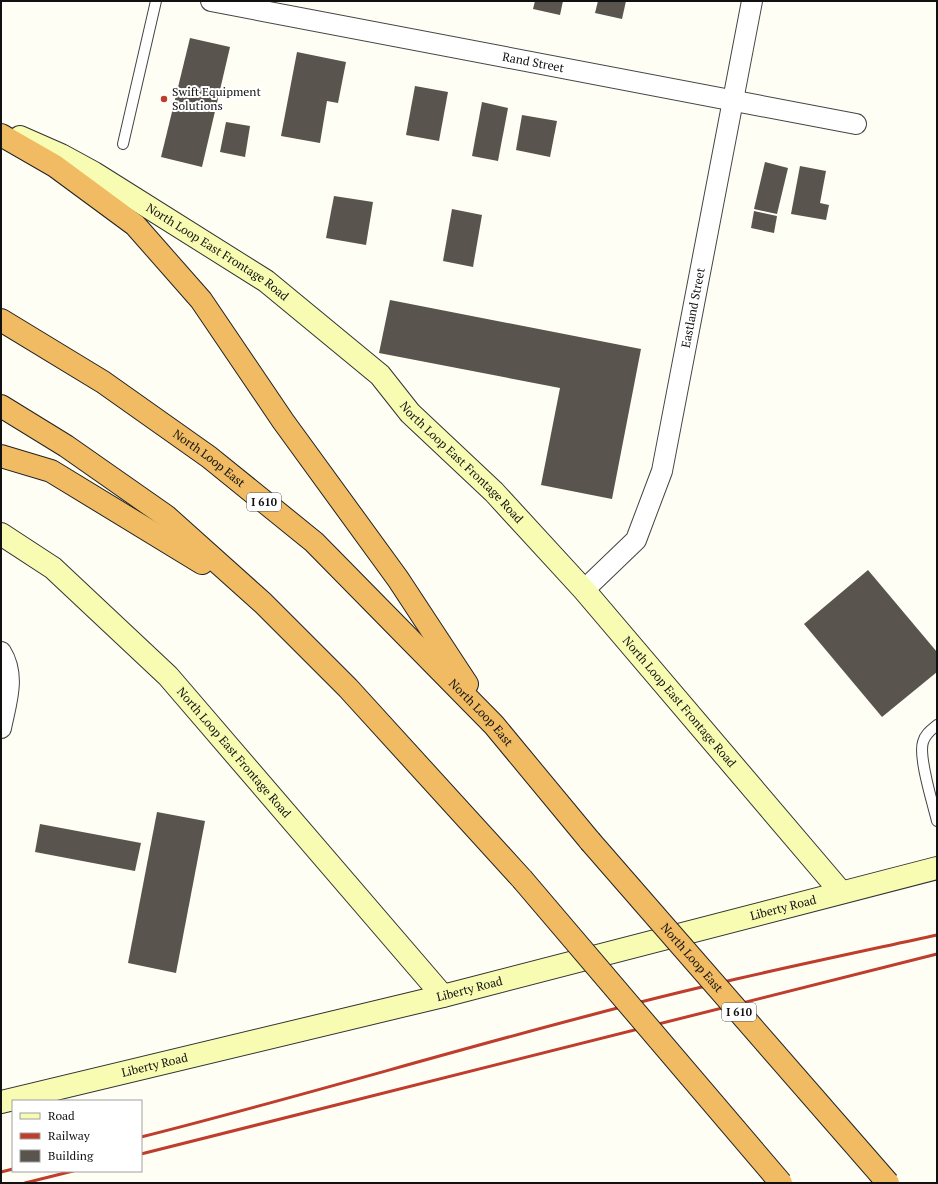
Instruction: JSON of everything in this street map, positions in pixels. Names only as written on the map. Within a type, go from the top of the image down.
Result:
[{"type":"highway","points":[[1,134],[55,166],[135,225],[201,300],[283,421],[398,579],[494,725]]},
{"type":"highway","name":"North Loop East","points":[[1,320],[104,382],[210,457],[314,542],[494,725],[590,841],[888,1183]]},
{"type":"highway","points":[[1,406],[66,446],[166,516],[264,603],[348,688],[522,879],[782,1183]]},
{"type":"highway","points":[[1,456],[52,471],[175,545],[264,603]]},
{"type":"main road","name":"North Loop East Frontage Road","points":[[1,129],[61,155],[94,173],[266,281],[380,375],[410,413],[494,492],[584,590],[841,892]]},
{"type":"main road","name":"North Loop East Frontage Road","points":[[1,534],[53,568],[168,676],[443,996]]},
{"type":"main road","name":"Liberty Road","points":[[1,1102],[443,996],[937,868]]},
{"type":"street","name":"Rand Street","points":[[211,1],[856,124]]},
{"type":"street","name":"Eastland Street","points":[[584,590],[636,540],[662,471],[752,1]]},
{"type":"street","points":[[1,652],[10,682],[1,728]]},
{"type":"lane","points":[[123,144],[156,1]]},
{"type":"lane","points":[[937,725],[928,732],[923,742],[923,756],[937,821]]},
{"type":"building","points":[[535,1],[563,1],[560,15],[533,9]]},
{"type":"building","points":[[598,1],[626,1],[622,19],[595,13]]},
{"type":"building","points":[[190,38],[230,47],[202,167],[161,157]]},
{"type":"building","points":[[297,52],[346,62],[338,103],[327,101],[320,143],[281,136]]},
{"type":"building","points":[[415,86],[448,92],[439,141],[406,135]]},
{"type":"building","points":[[482,102],[508,108],[498,161],[472,156]]},
{"type":"building","points":[[522,115],[557,121],[550,157],[516,150]]},
{"type":"building","points":[[226,122],[250,126],[245,157],[220,152]]},
{"type":"building","points":[[765,162],[788,168],[777,214],[754,209]]},
{"type":"building","points":[[800,166],[826,171],[820,203],[829,205],[826,220],[791,214]]},
{"type":"building","points":[[334,196],[373,202],[366,245],[326,238]]},
{"type":"building","points":[[452,209],[482,215],[473,267],[443,261]]},
{"type":"building","points":[[754,211],[777,216],[774,233],[751,228]]},
{"type":"building","points":[[390,300],[641,349],[612,499],[541,485],[560,388],[379,353]]},
{"type":"building","points":[[868,570],[937,652],[937,672],[882,717],[804,624]]},
{"type":"building","points":[[157,812],[205,821],[176,973],[128,963]]},
{"type":"building","points":[[40,824],[141,843],[135,871],[35,852]]},
{"type":"railway","points":[[142,1137],[677,993],[937,935]]},
{"type":"railway","points":[[142,1154],[937,954]]},
{"type":"railway","points":[[1,1172],[12,1169]]},
{"type":"railway","points":[[25,1183],[69,1172]]},
{"type":"place","name":"Swift Equipment Solutions","points":[[164,99]]}]
